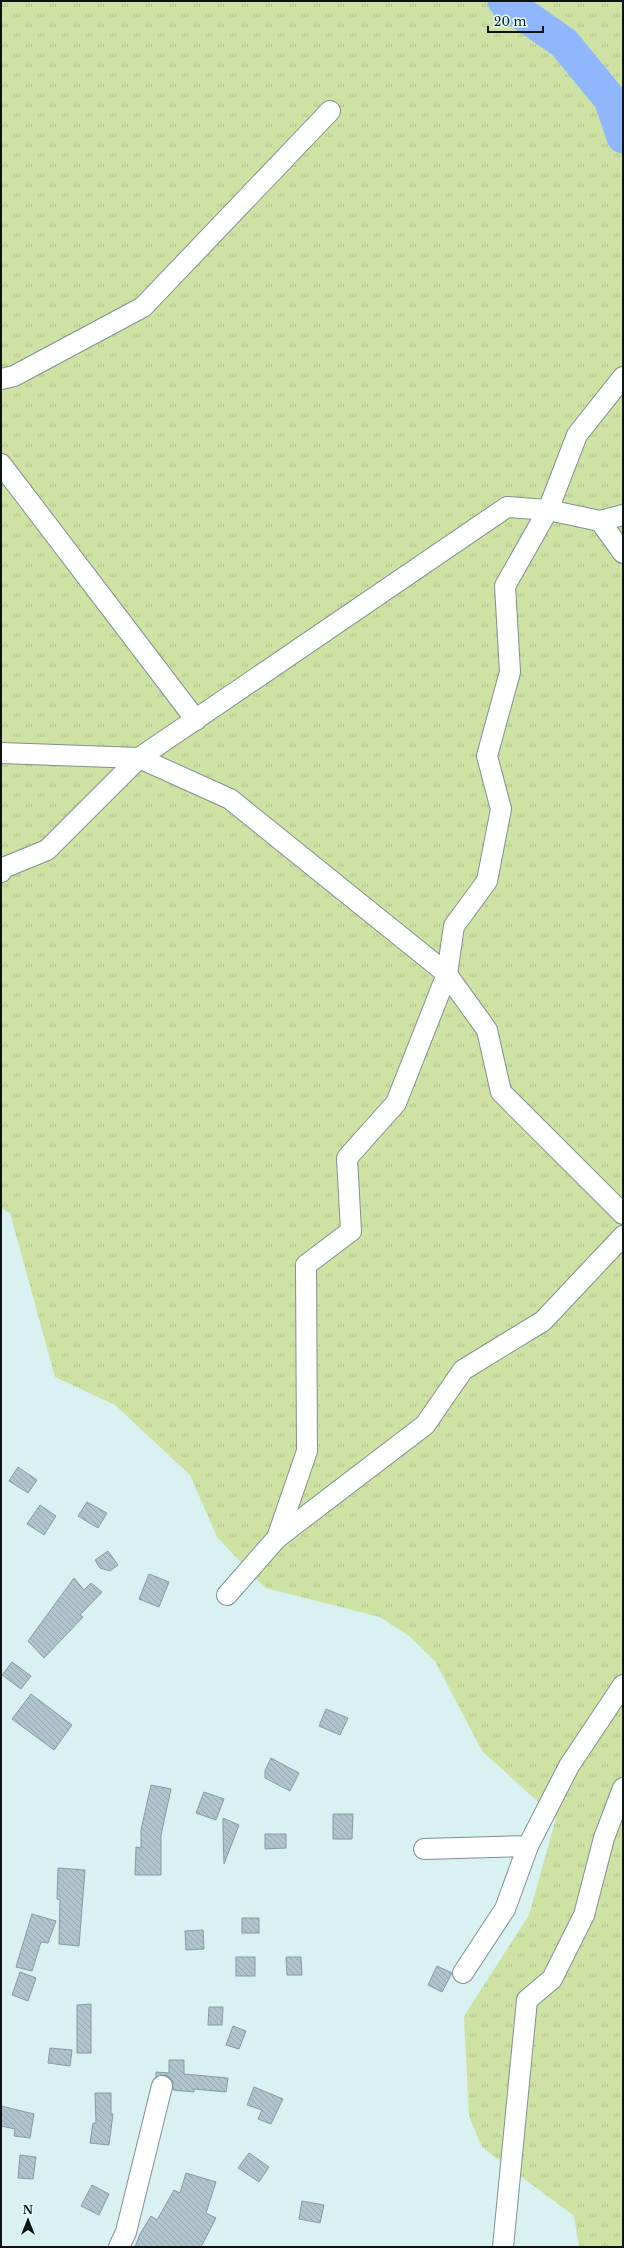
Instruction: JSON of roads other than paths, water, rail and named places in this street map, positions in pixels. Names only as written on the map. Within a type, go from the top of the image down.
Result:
[{"type":"street","points":[[1,379],[14,376],[143,307],[330,111]]},
{"type":"street","points":[[277,1538],[306,1451],[306,1265],[351,1231],[347,1158],[396,1102],[447,974],[454,926],[487,881],[501,809],[487,756],[510,672],[505,586],[548,510],[577,435],[623,376]]},
{"type":"street","points":[[1,464],[196,720]]},
{"type":"street","points":[[1,872],[3,868],[47,850],[139,758],[506,507],[548,510],[600,521],[623,515]]},
{"type":"street","points":[[600,521],[623,553]]},
{"type":"street","points":[[1,753],[139,758],[230,799],[447,974],[487,1030],[501,1092],[623,1214]]},
{"type":"street","points":[[227,1595],[277,1538],[425,1425],[463,1370],[543,1321],[623,1236]]},
{"type":"street","points":[[463,1972],[505,1909],[528,1846],[569,1766],[623,1685]]},
{"type":"street","points":[[503,2247],[527,2000],[552,1980],[584,1915],[604,1838],[623,1788]]},
{"type":"street","points":[[424,1849],[528,1846]]},
{"type":"street","points":[[118,2247],[126,2232],[162,2086]]},
{"type":"waterway","points":[[504,1],[564,43],[610,99],[623,137]]}]
